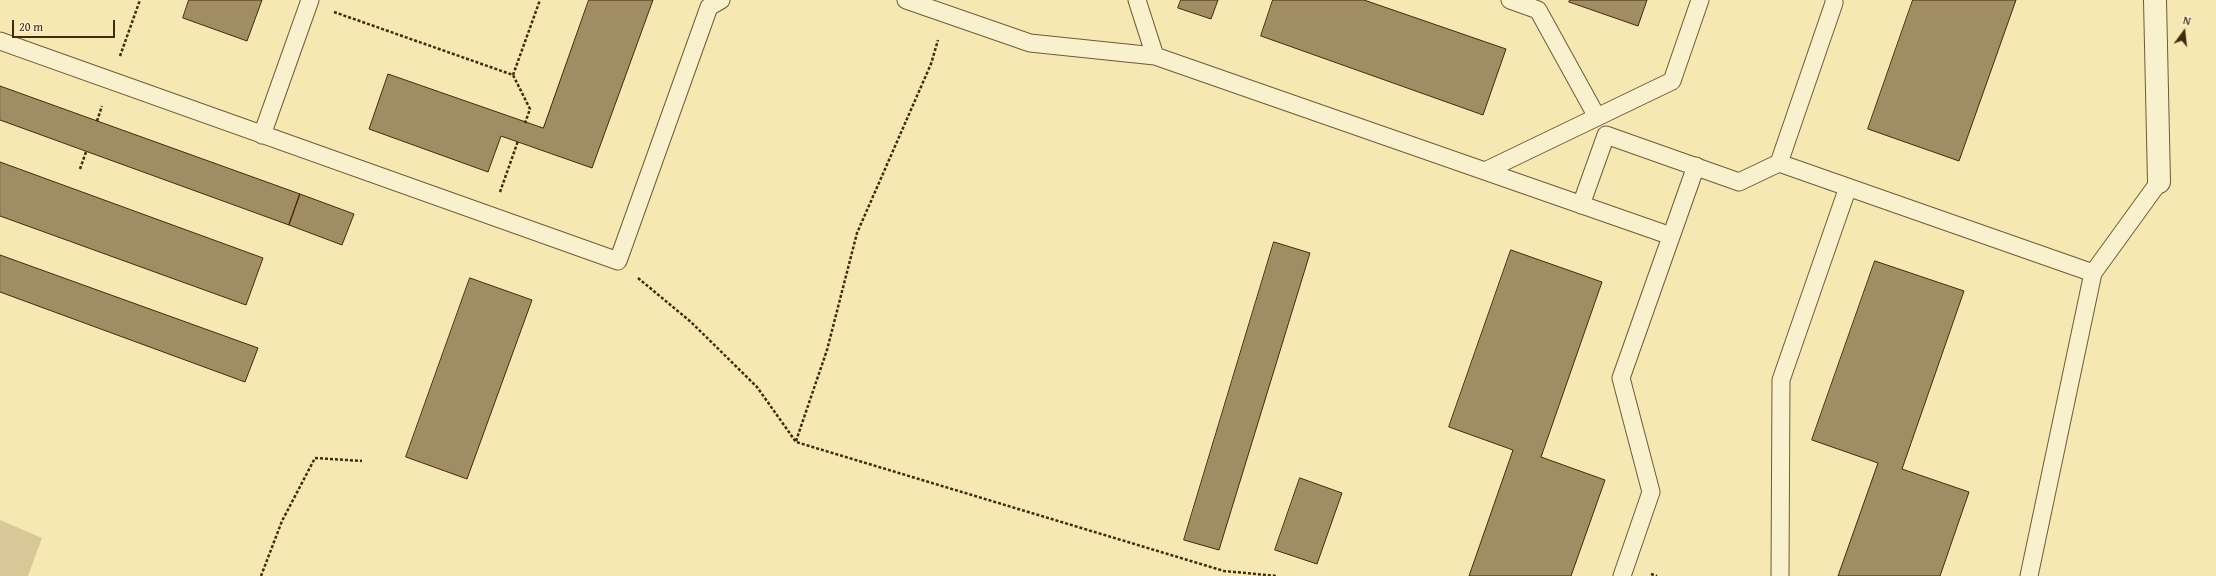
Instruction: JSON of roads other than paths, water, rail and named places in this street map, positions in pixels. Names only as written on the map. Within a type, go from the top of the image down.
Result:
[{"type":"street","points":[[2155,0],[2159,182]]},
{"type":"lane","points":[[0,41],[618,261],[709,7],[721,0]]},
{"type":"lane","points":[[906,0],[944,7],[1030,44],[1155,56],[1671,236]]},
{"type":"lane","points":[[1137,0],[1155,56]]},
{"type":"lane","points":[[1510,0],[1538,10],[1597,118]]},
{"type":"lane","points":[[1485,171],[1672,81],[1700,0]]},
{"type":"lane","points":[[1779,163],[1834,4],[1834,0]]},
{"type":"lane","points":[[262,135],[310,1]]},
{"type":"lane","points":[[1581,205],[1606,135],[1739,182],[1779,163],[2093,273]]},
{"type":"lane","points":[[1622,576],[1651,492],[1621,378],[1696,166]]},
{"type":"lane","points":[[2029,576],[2093,273],[2159,182]]},
{"type":"lane","points":[[1780,576],[1781,380],[1848,187]]}]
